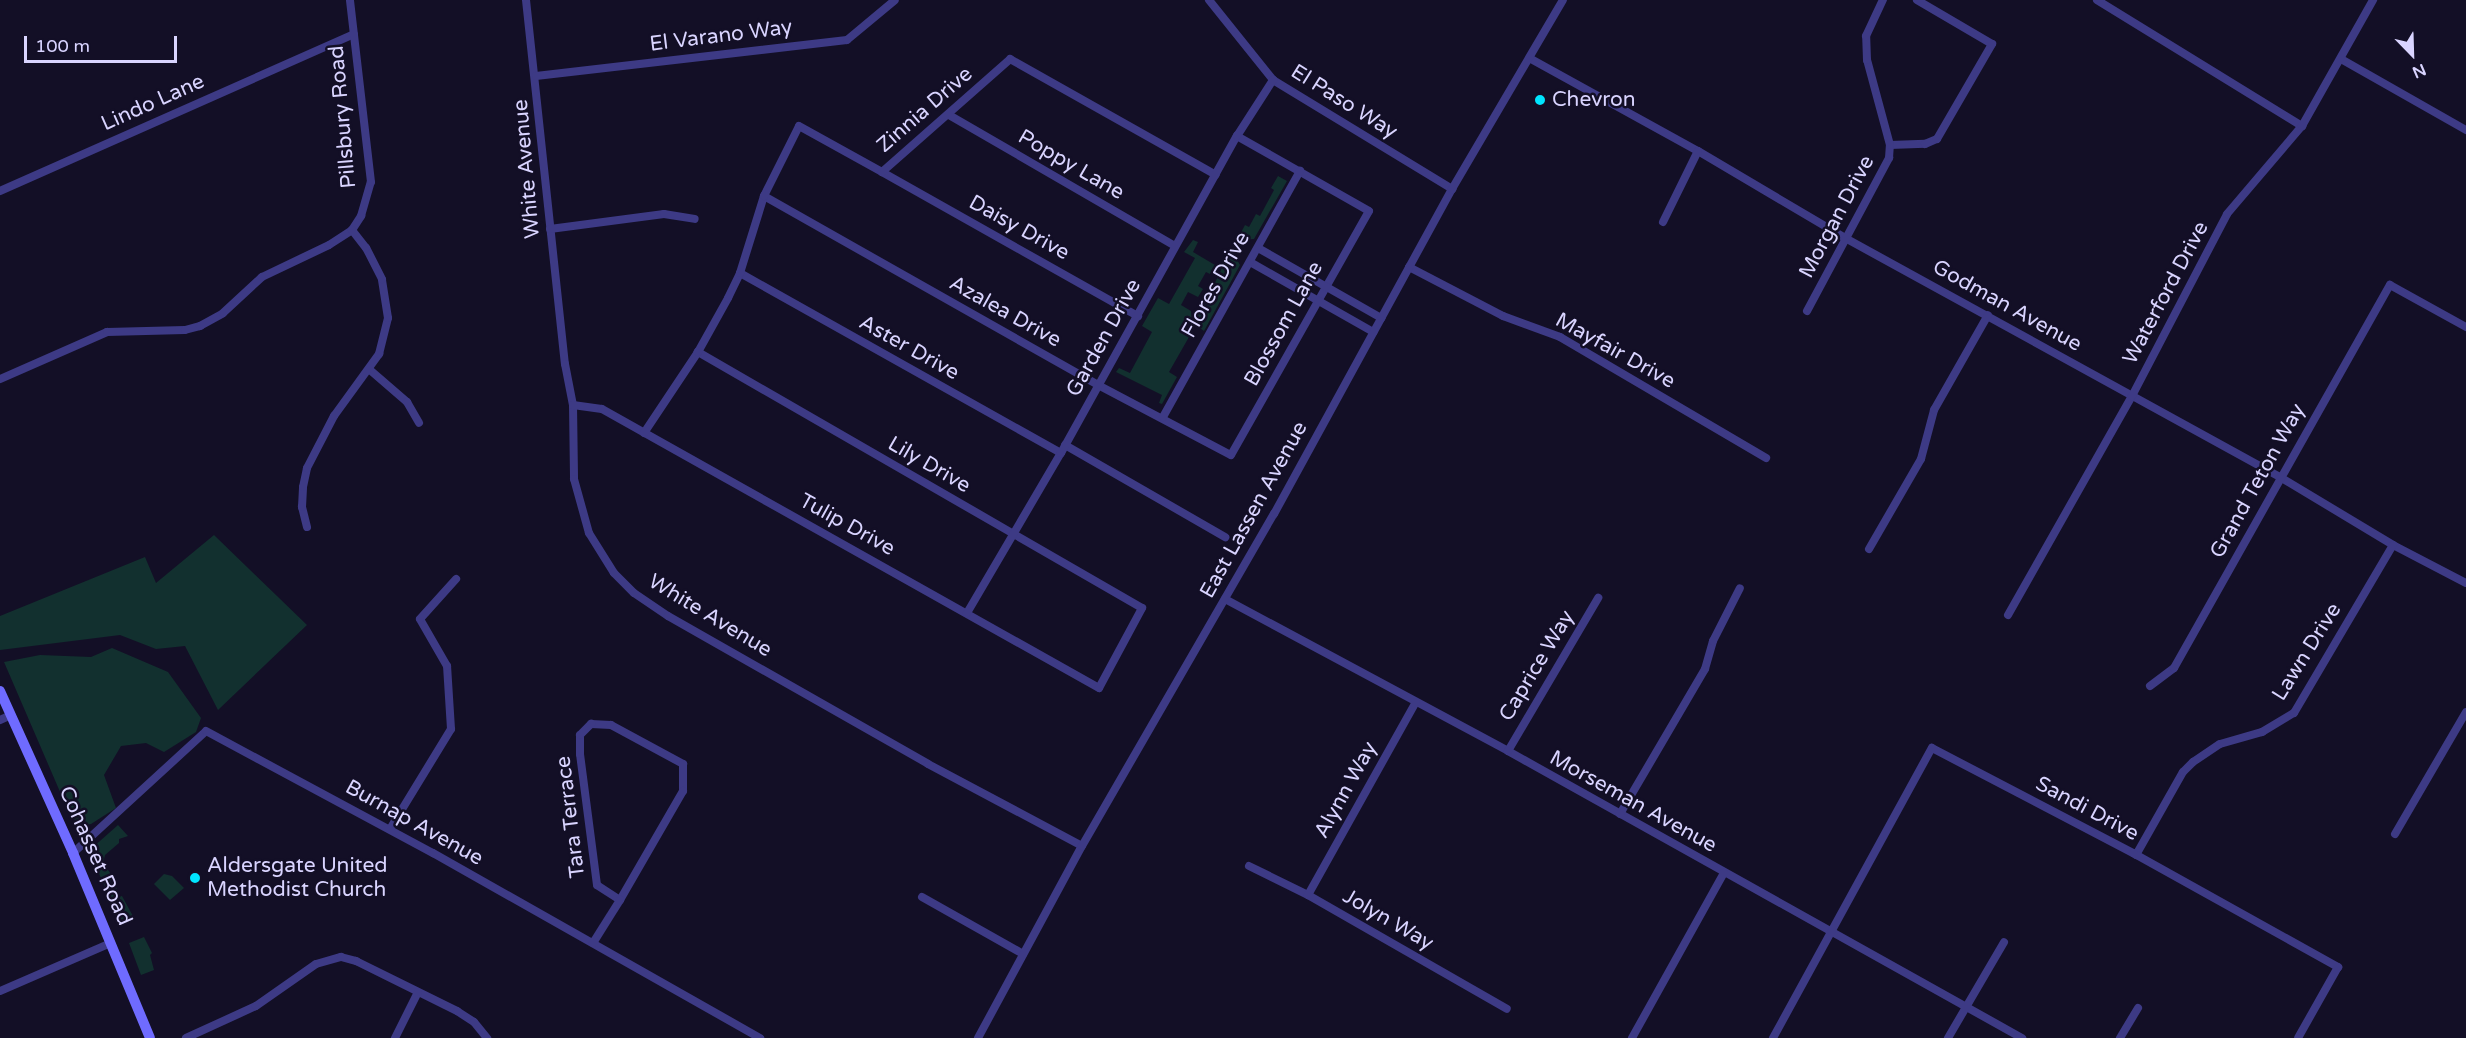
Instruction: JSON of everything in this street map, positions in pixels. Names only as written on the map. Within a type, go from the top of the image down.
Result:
[{"type":"street","name":"Pillsbury Road","points":[[350,0],[371,182],[361,216],[352,230]]},
{"type":"street","name":"White Avenue","points":[[526,0],[536,76],[565,364],[573,405],[574,479],[589,533],[614,573],[634,593],[668,616],[928,764],[1082,846]]},
{"type":"street","name":"El Varano Way","points":[[536,76],[847,40],[896,0]]},
{"type":"street","name":"El Paso Way","points":[[1209,0],[1273,80],[1452,189]]},
{"type":"street","name":"East Lassen Avenue","points":[[978,1038],[1082,846],[1225,598],[1452,189],[1531,59],[1563,0]]},
{"type":"street","name":"Morgan Drive","points":[[1807,311],[1889,158],[1890,145],[1867,60],[1866,36],[1883,0]]},
{"type":"street","points":[[1890,145],[1925,144],[1937,139],[1992,44],[1917,0]]},
{"type":"street","points":[[2097,0],[2302,126]]},
{"type":"street","name":"Waterford Drive","points":[[2008,615],[2132,396],[2228,214],[2302,126],[2373,0]]},
{"type":"street","name":"Lindo Lane","points":[[0,191],[354,34]]},
{"type":"street","name":"Zinnia Drive","points":[[644,433],[698,352],[740,273],[764,196],[799,126],[882,172],[1010,59],[1216,175]]},
{"type":"street","name":"Godman Avenue","points":[[1531,59],[1698,151],[1848,238],[2280,477],[2393,545],[2466,583]]},
{"type":"street","points":[[2341,59],[2466,130]]},
{"type":"street","name":"Garden Drive","points":[[967,613],[1063,449],[1238,136],[1273,80]]},
{"type":"street","name":"Poppy Lane","points":[[949,115],[1175,246]]},
{"type":"street","points":[[1238,136],[1300,171]]},
{"type":"street","points":[[1663,222],[1698,151]]},
{"type":"street","name":"Blossom Lane","points":[[1231,455],[1369,211],[1300,171]]},
{"type":"street","name":"Flores Drive","points":[[1163,417],[1300,171]]},
{"type":"street","name":"Daisy Drive","points":[[882,172],[1138,316]]},
{"type":"street","name":"Azalea Drive","points":[[764,196],[1098,385],[1163,417],[1231,455]]},
{"type":"street","points":[[550,229],[664,214],[695,219]]},
{"type":"street","points":[[0,379],[106,332],[185,330],[200,326],[223,313],[262,277],[329,245],[352,230],[375,262],[387,297],[385,337],[370,370],[334,416],[307,468],[302,507],[307,527]]},
{"type":"street","points":[[1258,248],[1381,318]]},
{"type":"street","points":[[1250,262],[1373,332]]},
{"type":"street","name":"Mayfair Drive","points":[[1409,267],[1503,316],[1560,337],[1767,458]]},
{"type":"street","name":"Aster Drive","points":[[740,273],[1225,537]]},
{"type":"street","name":"Grand Teton Way","points":[[2150,686],[2174,668],[2390,285],[2466,327]]},
{"type":"street","points":[[1869,549],[1921,459],[1934,410],[1988,315]]},
{"type":"street","name":"Lily Drive","points":[[698,352],[1142,608],[1099,688]]},
{"type":"street","points":[[370,370],[406,402],[419,423]]},
{"type":"street","name":"Tulip Drive","points":[[573,405],[602,409],[1099,688]]},
{"type":"street","name":"Lawn Drive","points":[[2136,855],[2183,772],[2193,762],[2220,744],[2262,732],[2294,713],[2393,545]]},
{"type":"street","points":[[390,829],[451,729],[447,666],[420,619],[456,579]]},
{"type":"street","points":[[1620,814],[1705,669],[1713,641],[1740,588]]},
{"type":"street","name":"Morseman Avenue","points":[[1225,598],[1508,752],[2022,1038]]},
{"type":"street","name":"Caprice Way","points":[[1508,752],[1598,598]]},
{"type":"street","name":"Cohasset Road","points":[[0,691],[73,853],[150,1038]]},
{"type":"street","name":"Alynn Way","points":[[1308,895],[1416,702]]},
{"type":"street","points":[[2395,834],[2466,712]]},
{"type":"street","points":[[0,720],[11,715]]},
{"type":"street","name":"Tara Terrace","points":[[593,943],[620,900],[683,791],[682,764],[610,725],[591,724],[580,735],[580,754],[597,885],[620,900]]},
{"type":"street","name":"Burnap Avenue","points":[[73,853],[206,731],[390,829],[760,1038]]},
{"type":"street","name":"Sandi Drive","points":[[1832,933],[1932,748],[2136,855],[2338,967],[2298,1038]]},
{"type":"street","name":"Jolyn Way","points":[[1249,866],[1308,895],[1507,1009]]},
{"type":"street","points":[[1632,1038],[1724,873]]},
{"type":"street","points":[[922,897],[1023,954]]},
{"type":"street","points":[[1773,1038],[1832,933]]},
{"type":"street","points":[[1947,1038],[2004,942]]},
{"type":"street","points":[[0,991],[111,943]]},
{"type":"street","points":[[186,1038],[256,1006],[316,964],[329,958],[341,957],[356,961],[458,1011],[474,1022],[487,1038]]},
{"type":"street","points":[[395,1038],[418,992]]},
{"type":"street","points":[[2120,1038],[2138,1008]]},
{"type":"green space","points":[[1278,176],[1287,181],[1254,239],[1237,240],[1245,225],[1249,227],[1256,214],[1260,216],[1274,190],[1271,188]]},
{"type":"green space","points":[[1193,240],[1198,242],[1193,252],[1215,265],[1210,274],[1206,272],[1198,286],[1203,289],[1198,297],[1188,292],[1181,305],[1191,311],[1193,330],[1169,372],[1177,377],[1162,404],[1159,403],[1162,395],[1116,372],[1119,368],[1130,373],[1152,332],[1142,326],[1158,298],[1169,304],[1195,258],[1184,252]]},
{"type":"green space","points":[[1231,249],[1240,265],[1204,331],[1197,326],[1195,315],[1212,289]]},
{"type":"green space","points":[[214,535],[307,625],[218,710],[185,646],[156,649],[120,635],[0,650],[0,616],[145,557],[156,583]]},
{"type":"green space","points":[[112,648],[168,672],[201,718],[196,732],[164,752],[146,743],[121,746],[104,775],[116,808],[91,824],[81,826],[70,815],[4,662],[40,655],[91,657]]},
{"type":"green space","points":[[118,825],[128,836],[119,839],[119,843],[105,855],[103,863],[113,877],[111,881],[117,888],[115,892],[118,897],[122,896],[134,918],[122,924],[90,854],[92,848]]},
{"type":"green space","points":[[164,874],[172,876],[184,888],[170,900],[154,884]]},
{"type":"green space","points":[[144,937],[152,953],[150,955],[154,970],[141,975],[129,943]]},
{"type":"place","name":"Chevron","points":[[1540,100]]},
{"type":"place","name":"Aldersgate United Methodist Church","points":[[195,878]]}]
